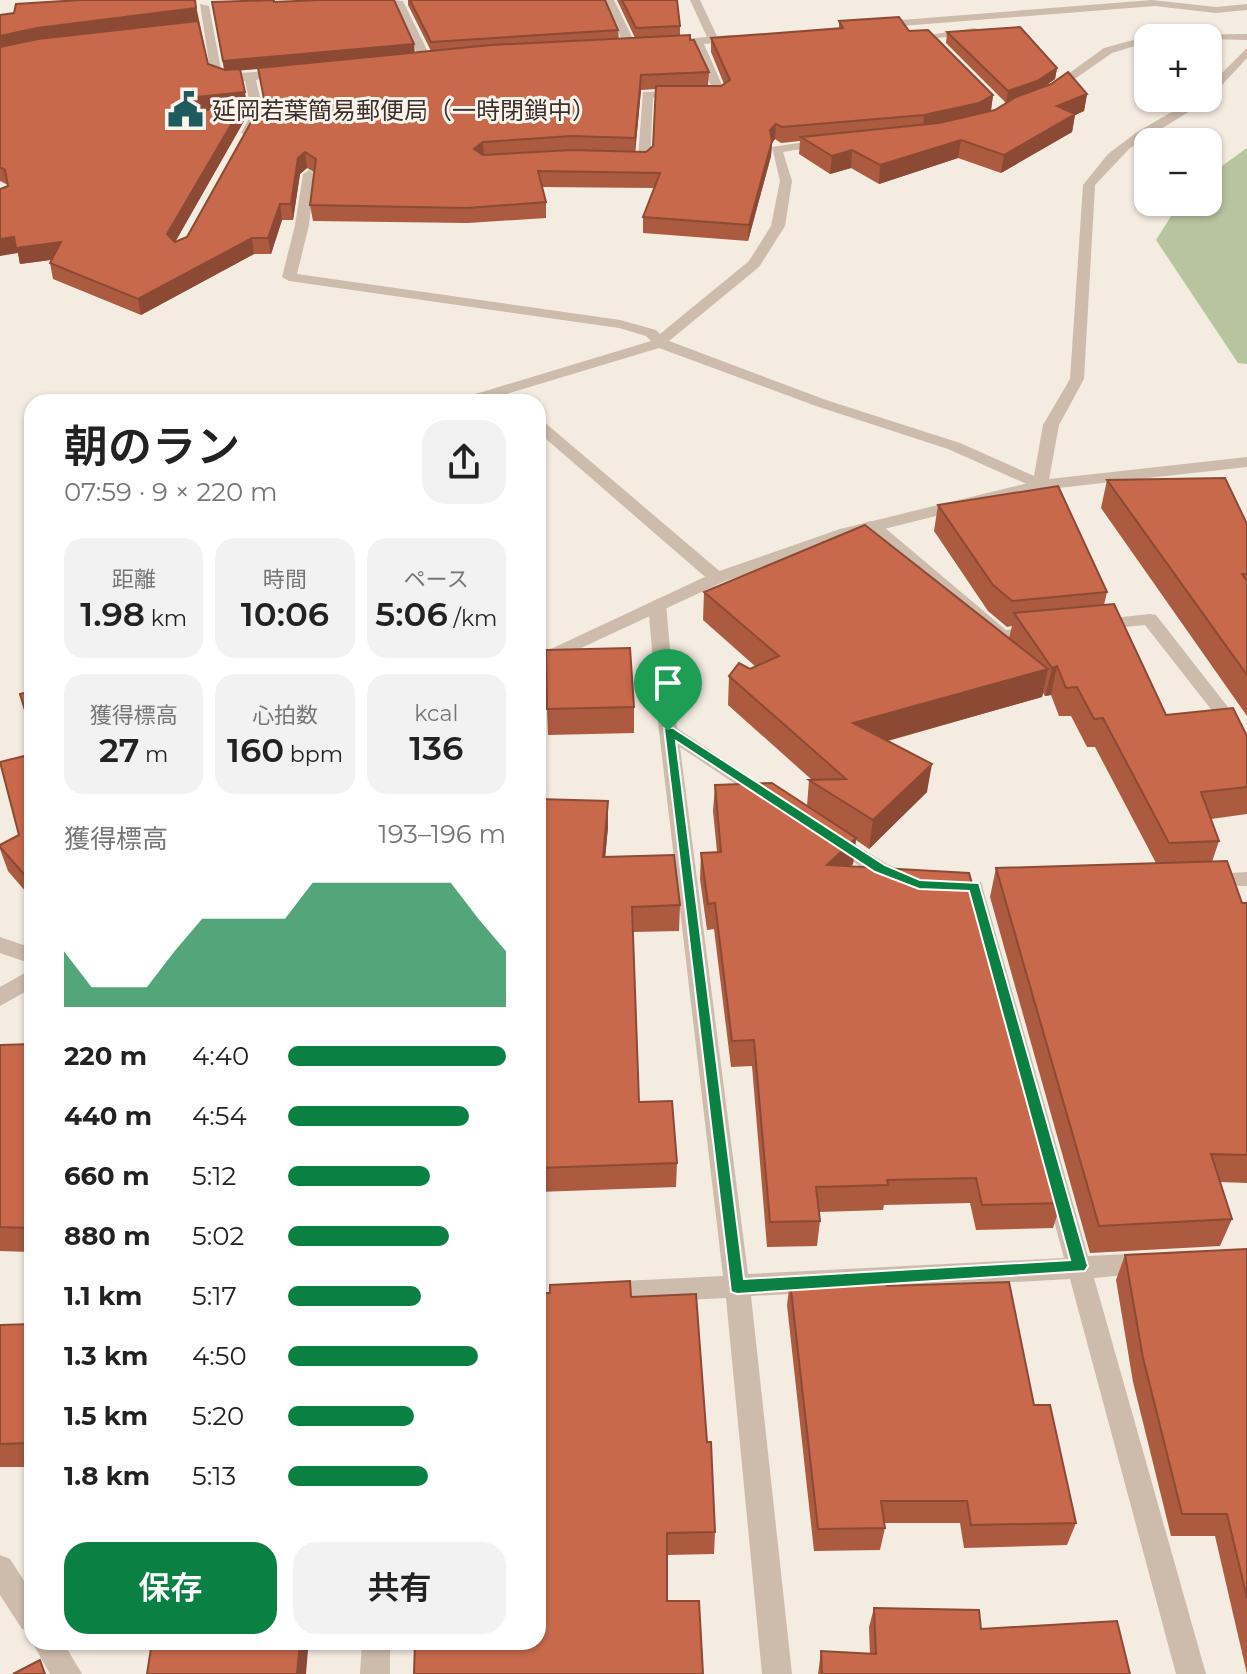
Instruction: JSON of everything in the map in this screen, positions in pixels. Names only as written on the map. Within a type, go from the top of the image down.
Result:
[{"type":"street","points":[[609,0],[630,45]]},
{"type":"street","points":[[695,0],[714,41]]},
{"type":"street","points":[[398,1],[426,60]]},
{"type":"street","points":[[858,27],[1154,2],[1216,10],[1247,7]]},
{"type":"street","points":[[204,6],[217,76],[228,79],[294,73]]},
{"type":"street","points":[[950,57],[929,36],[1040,22],[1033,11]]},
{"type":"street","points":[[193,30],[208,28]]},
{"type":"street","points":[[657,44],[757,36]]},
{"type":"street","points":[[1222,37],[1247,37]]},
{"type":"street","points":[[1042,97],[1107,50],[1134,39]]},
{"type":"street","points":[[615,160],[644,161],[647,94],[720,94],[697,41]]},
{"type":"street","points":[[616,46],[643,44]]},
{"type":"street","points":[[1222,78],[1247,51]]},
{"type":"street","points":[[411,62],[439,59]]},
{"type":"street","points":[[243,141],[251,114],[250,77]]},
{"type":"street","points":[[1040,485],[1051,425],[1077,379],[1089,185],[1101,165],[1180,112]]},
{"type":"street","points":[[516,394],[660,343],[669,332],[754,264],[778,226],[786,181],[776,150],[843,141]]},
{"type":"street","points":[[309,174],[302,225],[289,277],[620,324],[651,333],[660,343],[821,403],[954,446],[1040,485]]},
{"type":"street","points":[[546,431],[717,578]]},
{"type":"street","points":[[546,658],[717,578],[872,526],[1040,485],[1247,462]]},
{"type":"street","points":[[872,526],[1002,636],[1150,619],[1229,720],[1247,758]]},
{"type":"street","points":[[657,604],[668,731],[737,1287],[777,1674]]},
{"type":"street","points":[[668,731],[787,808]]},
{"type":"street","points":[[814,826],[880,869],[919,885]]},
{"type":"street","points":[[1186,881],[1247,879]]},
{"type":"street","points":[[947,886],[982,886],[1080,1266],[1191,1674]]},
{"type":"street","points":[[0,945],[24,953]]},
{"type":"street","points":[[0,998],[24,982]]},
{"type":"street","points":[[584,1294],[1171,1263]]},
{"type":"street","points":[[0,1569],[24,1606]]},
{"type":"street","points":[[51,1650],[67,1674]]},
{"type":"street","points":[[375,1674],[376,1650]]},
{"type":"green space","points":[[1247,148],[1247,364],[1238,363],[1156,240],[1171,216],[1222,216],[1222,166]]},
{"type":"building","points":[[80,0],[195,0],[196,8],[37,28],[0,36],[0,15],[14,13],[16,4]]},
{"type":"building","points":[[394,0],[414,44],[223,61],[212,2]]},
{"type":"building","points":[[410,0],[605,0],[618,30],[431,42]]},
{"type":"building","points":[[622,0],[677,0],[680,26],[636,28]]},
{"type":"building","points":[[899,17],[909,31],[928,30],[993,95],[979,103],[924,115],[782,127],[776,124],[770,130],[772,141],[749,225],[643,217],[660,173],[538,171],[546,202],[467,208],[310,205],[316,159],[305,152],[298,158],[291,204],[280,204],[268,238],[252,238],[138,299],[50,263],[61,242],[16,248],[14,237],[0,239],[0,189],[8,186],[5,170],[0,167],[0,47],[38,39],[198,21],[208,64],[225,70],[240,69],[245,92],[186,98],[177,104],[187,112],[242,106],[167,234],[175,242],[187,237],[264,99],[258,68],[491,45],[690,35],[709,72],[641,75],[635,138],[571,136],[483,142],[474,149],[483,155],[572,150],[646,152],[653,146],[656,86],[721,86],[730,80],[711,38],[843,28],[839,21]]},
{"type":"building","points":[[1020,27],[1057,68],[1037,81],[1008,91],[947,32]]},
{"type":"building","points":[[1068,72],[1087,94],[1057,106],[1075,114],[1004,155],[961,140],[880,165],[852,150],[832,156],[801,137],[939,123],[995,110],[1016,97],[1051,84]]},
{"type":"building","points":[[1225,478],[1247,524],[1247,574],[1242,574],[1247,581],[1247,675],[1107,480]]},
{"type":"building","points":[[1058,486],[1107,592],[1012,601],[993,585],[938,505]]},
{"type":"building","points":[[865,525],[1048,669],[853,723],[932,764],[873,820],[809,780],[846,779],[729,676],[739,663],[750,669],[779,656],[704,592]]},
{"type":"building","points":[[1114,604],[1166,715],[1233,708],[1247,736],[1247,787],[1201,792],[1219,841],[1169,843],[1103,718],[1094,719],[1077,687],[1066,688],[1057,666],[1052,668],[1014,613]]},
{"type":"building","points":[[630,648],[634,707],[547,709],[546,650]]},
{"type":"building","points":[[24,756],[24,874],[0,847],[19,835],[0,762]]},
{"type":"building","points":[[772,783],[856,838],[827,865],[969,873],[1061,1203],[982,1205],[976,1178],[887,1180],[888,1185],[816,1187],[820,1221],[770,1222],[754,1040],[732,1041],[715,903],[708,904],[701,853],[721,852],[715,785]]},
{"type":"building","points":[[546,799],[608,801],[603,857],[674,855],[680,905],[632,907],[639,1102],[672,1101],[677,1163],[546,1168]]},
{"type":"building","points":[[1227,861],[1242,903],[1247,903],[1247,1155],[1211,1154],[1232,1219],[1099,1226],[996,868]]},
{"type":"building","points":[[24,1044],[24,1228],[0,1227],[0,1045]]},
{"type":"building","points":[[1247,1249],[1247,1598],[1227,1514],[1182,1514],[1143,1358],[1125,1255]]},
{"type":"building","points":[[886,1279],[887,1286],[1009,1282],[1034,1405],[1050,1405],[1076,1523],[971,1525],[967,1501],[881,1501],[885,1528],[818,1529],[790,1281]]},
{"type":"building","points":[[630,1281],[631,1297],[696,1294],[707,1442],[711,1442],[715,1532],[667,1533],[667,1601],[699,1601],[703,1674],[414,1674],[415,1650],[546,1650],[546,1293],[550,1293],[550,1285]]},
{"type":"building","points":[[24,1324],[24,1443],[0,1444],[0,1325]]},
{"type":"building","points":[[874,1608],[979,1610],[981,1629],[1117,1621],[1130,1674],[822,1674],[821,1651],[876,1654]]},
{"type":"building","points":[[151,1650],[299,1650],[297,1674],[147,1674]]},
{"type":"building","points":[[40,1660],[45,1674],[13,1674]]},
{"type":"place","name":"延岡若葉簡易郵便局（一時閉鎖中）","points":[[186,110]]},
{"type":"route","points":[[668,731],[880,869],[919,885],[974,887],[1080,1266],[737,1287],[668,731]]}]
